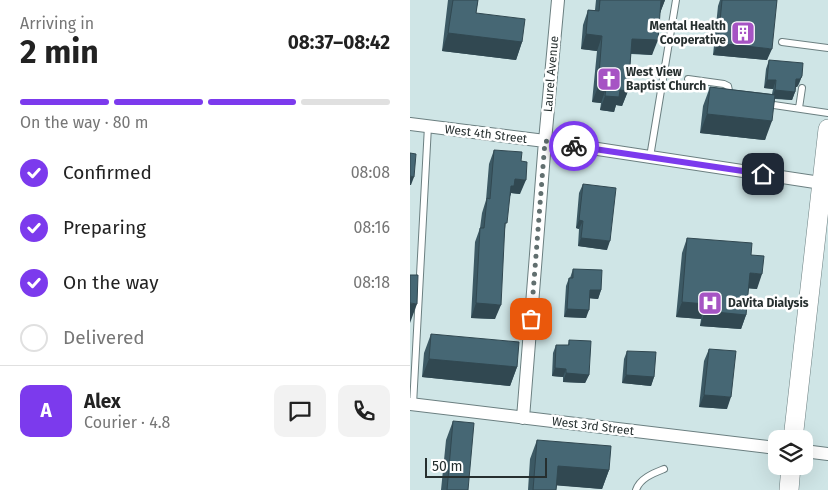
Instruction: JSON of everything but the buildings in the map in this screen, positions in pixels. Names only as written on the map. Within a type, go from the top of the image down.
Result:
[{"type":"main road","points":[[794,430],[825,184],[828,129]]},
{"type":"main road","points":[[789,490],[790,475]]},
{"type":"street","name":"Laurel Avenue","points":[[523,418],[558,0]]},
{"type":"street","name":"West 4th Street","points":[[410,124],[545,141],[825,184]]},
{"type":"street","name":"West 3rd Street","points":[[412,405],[768,447]]},
{"type":"street","points":[[813,452],[828,454]]},
{"type":"lane","points":[[650,157],[676,0]]},
{"type":"lane","points":[[782,42],[828,48]]},
{"type":"lane","points":[[688,79],[724,84],[728,86],[730,96],[734,99]]},
{"type":"lane","points":[[799,108],[802,88]]},
{"type":"lane","points":[[762,103],[828,113]]},
{"type":"lane","points":[[412,405],[428,126]]},
{"type":"lane","points":[[636,490],[638,485],[651,474],[664,469]]},
{"type":"way so far","points":[[531,319],[545,141],[574,146]]},
{"type":"place","name":"Mental Health Cooperative","points":[[743,33]]},
{"type":"place","name":"West View Baptist Church","points":[[609,79]]},
{"type":"place","name":"DaVita Dialysis","points":[[710,303]]},
{"type":"route","points":[[574,146],[763,174]]}]
